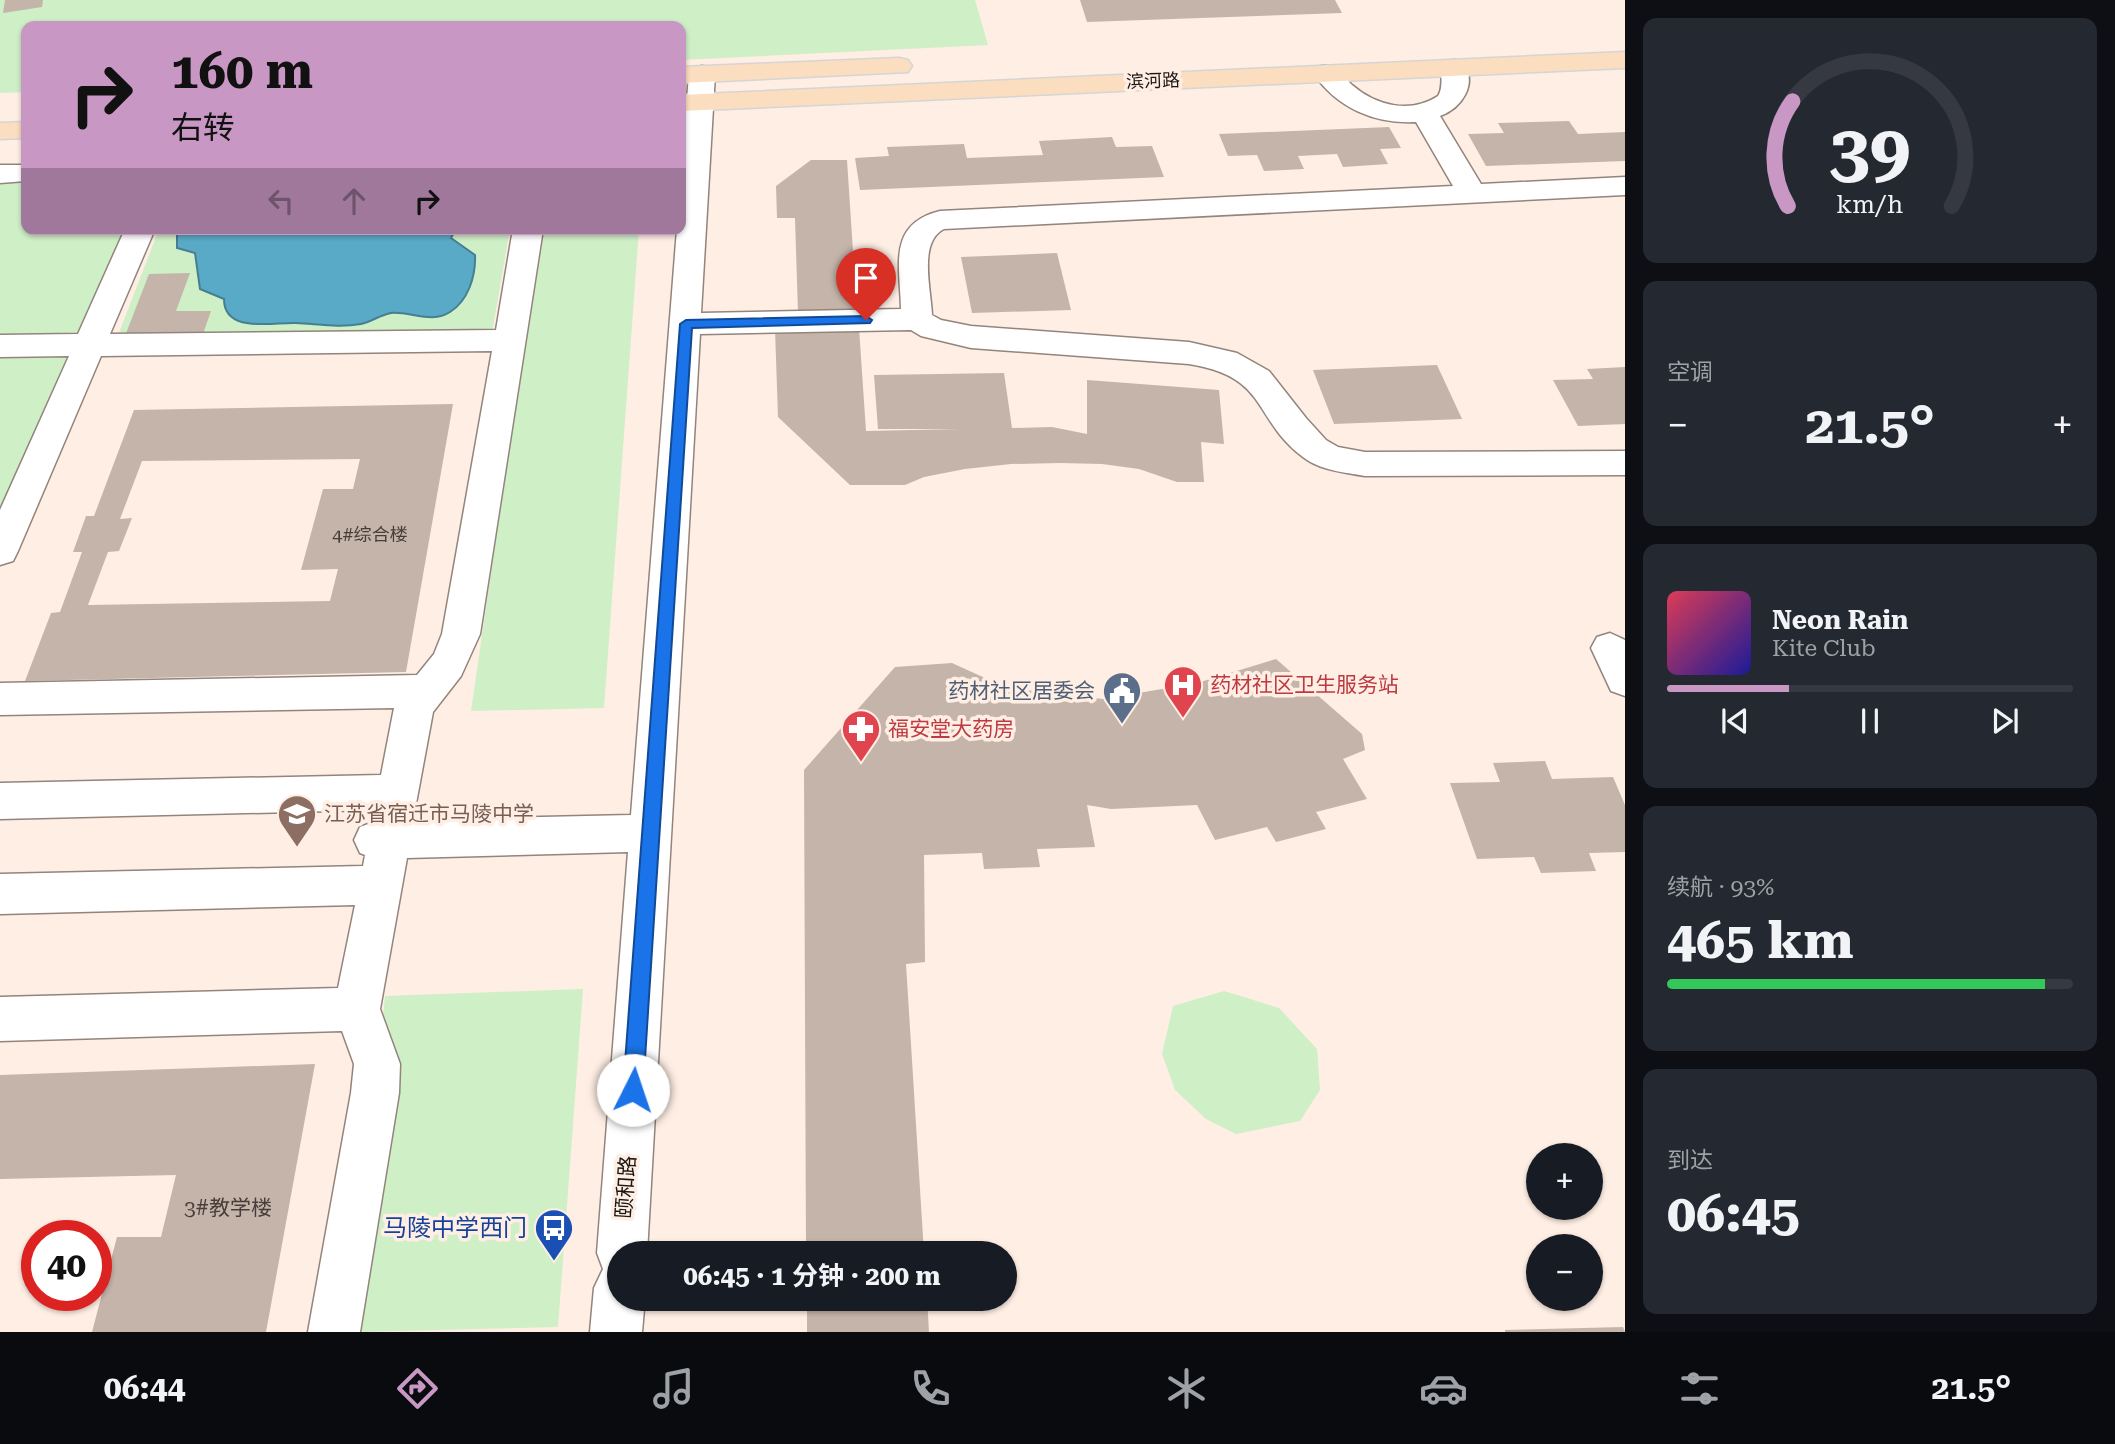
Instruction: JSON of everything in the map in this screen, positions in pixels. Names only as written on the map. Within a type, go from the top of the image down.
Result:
[{"type":"main road","points":[[1208,54],[1625,38]]},
{"type":"main road","name":"滨河路","points":[[691,89],[1326,73],[1625,60]]},
{"type":"main road","points":[[691,89],[921,65]]},
{"type":"main road","points":[[0,107],[21,106]]},
{"type":"main road","points":[[0,131],[21,130]]},
{"type":"street","points":[[1326,73],[1342,92],[1357,102],[1376,110],[1411,113],[1448,102],[1454,94],[1456,83],[1454,68]]},
{"type":"street","name":"颐和路","points":[[623,1241],[686,324],[691,89]]},
{"type":"street","points":[[1411,113],[1458,194]]},
{"type":"street","points":[[0,174],[21,173]]},
{"type":"street","points":[[917,319],[914,248],[924,226],[940,220],[1625,186]]},
{"type":"street","points":[[0,551],[137,235]]},
{"type":"street","points":[[334,1332],[375,1093],[377,1064],[357,1009],[380,885],[382,840],[398,792],[414,706],[440,678],[454,657],[461,634],[527,235]]},
{"type":"street","points":[[686,324],[917,319],[932,329],[971,337],[1216,357],[1245,369],[1263,384],[1304,438],[1327,456],[1365,464],[1625,463]]},
{"type":"street","points":[[0,346],[509,340]]},
{"type":"street","points":[[0,699],[427,691]]},
{"type":"street","points":[[0,801],[398,792]]},
{"type":"street","points":[[382,840],[651,833]]},
{"type":"street","points":[[0,894],[380,885]]},
{"type":"street","points":[[0,1019],[357,1009]]},
{"type":"street","points":[[617,1332],[618,1311]]},
{"type":"green space","points":[[0,0],[975,0],[988,45],[686,60],[686,21],[21,21],[21,92],[0,93]]},
{"type":"green space","points":[[21,177],[21,235],[125,235],[78,341],[0,342],[0,178]]},
{"type":"green space","points":[[157,235],[509,235],[492,333],[117,338]]},
{"type":"green space","points":[[540,235],[639,235],[604,708],[471,711]]},
{"type":"green space","points":[[72,353],[0,511],[0,354]]},
{"type":"green space","points":[[583,989],[558,1327],[353,1332],[385,996]]},
{"type":"green space","points":[[1224,991],[1279,1008],[1317,1049],[1320,1090],[1300,1121],[1236,1134],[1206,1119],[1175,1090],[1162,1054],[1173,1006]]},
{"type":"water","points":[[177,235],[453,235],[451,238],[475,255],[474,271],[466,295],[456,307],[443,315],[428,317],[391,313],[365,323],[345,326],[251,324],[232,317],[226,310],[224,299],[200,289],[195,253],[177,248]]},
{"type":"building","points":[[5,0],[43,0],[42,7],[3,13]]},
{"type":"building","points":[[1080,0],[1335,0],[1342,13],[1087,22]]},
{"type":"building","points":[[1569,121],[1578,134],[1625,132],[1625,161],[1486,166],[1468,134],[1504,133],[1498,123]]},
{"type":"building","points":[[1389,127],[1401,148],[1380,149],[1388,164],[1343,167],[1337,154],[1298,156],[1304,169],[1264,171],[1257,155],[1228,156],[1219,134]]},
{"type":"building","points":[[1112,137],[1116,147],[1152,146],[1164,177],[860,190],[855,158],[889,156],[887,147],[964,144],[967,158],[1043,155],[1039,141]]},
{"type":"building","points":[[811,160],[847,160],[857,312],[798,313],[795,218],[777,218],[776,186]]},
{"type":"building","points":[[1057,253],[1071,310],[972,313],[961,257]]},
{"type":"building","points":[[190,273],[176,311],[211,311],[203,334],[125,336],[149,274]]},
{"type":"building","points":[[859,328],[866,431],[960,429],[878,429],[874,375],[1004,373],[1012,428],[1052,427],[1087,434],[1087,380],[1219,390],[1224,444],[1201,442],[1204,482],[1177,482],[1139,469],[1102,464],[1060,463],[965,469],[924,477],[905,485],[850,485],[778,417],[775,329]]},
{"type":"building","points":[[1437,365],[1462,419],[1334,424],[1313,370]]},
{"type":"building","points":[[1625,367],[1625,424],[1578,426],[1553,380],[1593,379],[1587,369]]},
{"type":"building","points":[[453,404],[406,672],[25,681],[51,613],[60,612],[82,552],[73,552],[86,516],[94,516],[134,410]],"holes":[[[360,459],[353,489],[323,489],[301,570],[338,569],[330,601],[88,605],[108,552],[119,551],[132,518],[120,519],[142,461]]]},
{"type":"building","points":[[1276,659],[1362,734],[1365,750],[1343,759],[1367,799],[1316,812],[1326,829],[1276,842],[1267,827],[1215,840],[1197,805],[1111,809],[1087,805],[1095,847],[1037,849],[1040,867],[984,869],[982,853],[924,855],[925,962],[906,964],[923,1241],[806,1241],[804,770],[895,667],[952,663],[1007,688],[1103,699],[1197,683]]},
{"type":"building","points":[[1545,761],[1552,779],[1613,777],[1625,805],[1625,852],[1589,853],[1596,871],[1541,873],[1534,857],[1477,859],[1450,783],[1500,782],[1493,763]]},
{"type":"building","points":[[315,1064],[266,1332],[92,1332],[98,1311],[112,1311],[112,1256],[117,1237],[161,1237],[176,1175],[0,1179],[0,1075]]},
{"type":"building","points":[[807,1311],[928,1311],[929,1332],[807,1332]]},
{"type":"building","points":[[1623,1327],[1625,1332],[1505,1332],[1505,1330]]},
{"type":"place","name":"药材社区卫生服务站","points":[[1183,719]]},
{"type":"place","name":"药材社区居委会","points":[[1122,725]]},
{"type":"place","name":"福安堂大药房","points":[[861,763]]},
{"type":"place","name":"江苏省宿迁市马陵中学","points":[[297,848]]},
{"type":"place","name":"马陵中学西门","points":[[554,1262]]},
{"type":"route","points":[[633,1090],[686,324],[866,320]]}]
